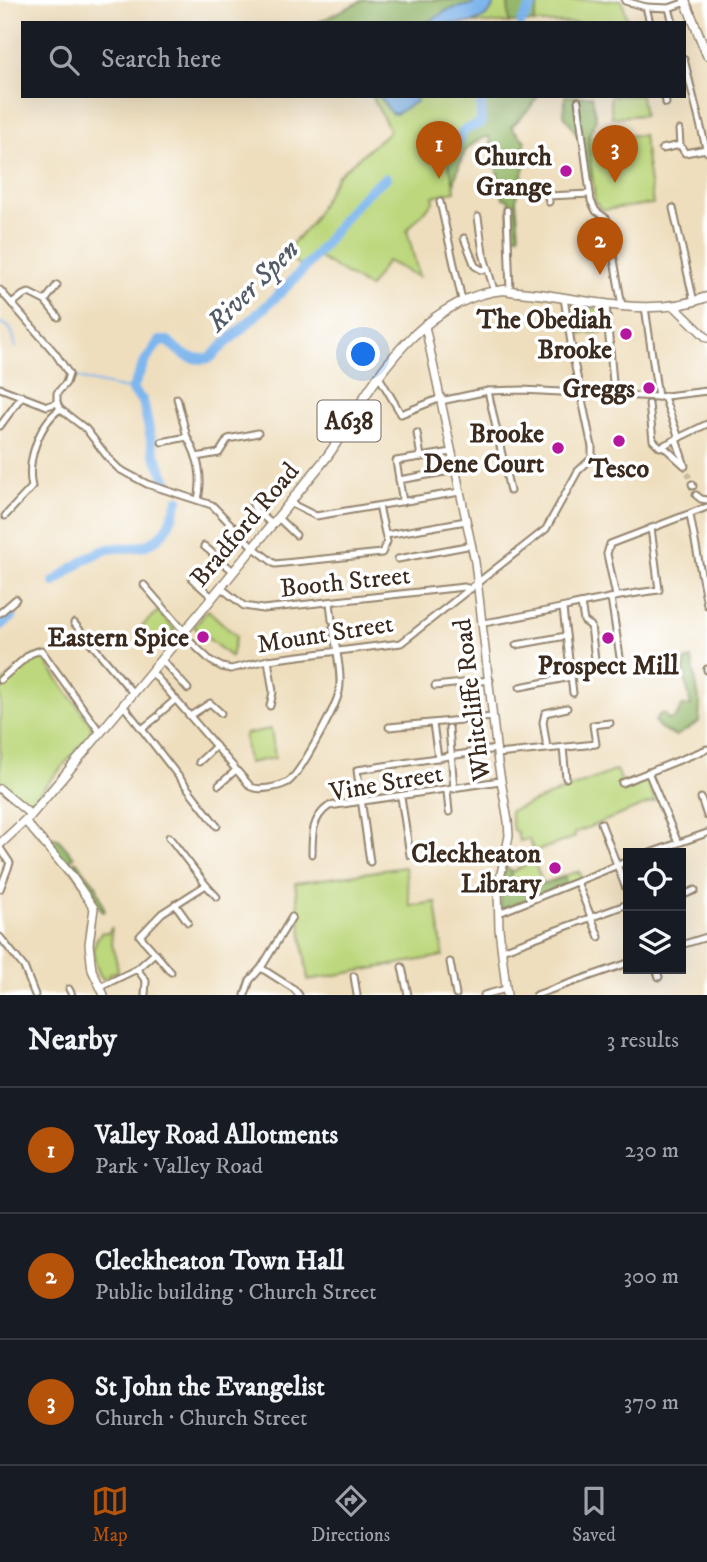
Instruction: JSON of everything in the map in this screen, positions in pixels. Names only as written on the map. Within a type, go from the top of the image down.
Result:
[{"type":"main road","points":[[686,1],[707,55]]},
{"type":"main road","name":"Bradford Road","points":[[0,846],[28,818],[290,503],[331,451],[378,375],[425,326],[462,300],[494,290],[510,290],[607,305],[674,306]]},
{"type":"main road","name":"A638","points":[[674,306],[707,297]]},
{"type":"main road","points":[[686,317],[691,302]]},
{"type":"main road","points":[[674,306],[707,338]]},
{"type":"main road","name":"Whitcliffe Road","points":[[425,326],[472,545],[509,836],[498,888],[506,992]]},
{"type":"main road","points":[[0,789],[28,818],[94,908],[89,944],[92,970],[104,995]]},
{"type":"street","points":[[625,1],[646,7],[669,8],[686,1]]},
{"type":"street","points":[[646,7],[650,21]]},
{"type":"street","points":[[669,8],[672,21]]},
{"type":"street","points":[[678,130],[680,145],[685,153],[707,150],[686,66]]},
{"type":"street","points":[[578,101],[592,206],[607,219],[622,306]]},
{"type":"street","points":[[699,113],[707,111]]},
{"type":"street","points":[[662,149],[680,145]]},
{"type":"street","points":[[548,202],[548,196],[590,194]]},
{"type":"street","points":[[440,202],[462,300]]},
{"type":"street","points":[[673,208],[691,302]]},
{"type":"street","points":[[507,210],[510,290]]},
{"type":"street","points":[[478,217],[483,253],[494,290]]},
{"type":"street","points":[[464,238],[476,267],[488,269]]},
{"type":"street","points":[[45,301],[57,285]]},
{"type":"street","points":[[0,290],[55,353],[69,374],[66,383],[57,393],[59,406],[45,423],[33,453],[29,467],[32,487],[5,516]]},
{"type":"street","points":[[12,304],[29,293],[45,301],[58,317]]},
{"type":"street","points":[[471,589],[546,529],[578,471],[592,458],[564,298]]},
{"type":"street","points":[[607,305],[614,393]]},
{"type":"street","points":[[645,307],[661,397],[678,439],[685,466],[653,440],[649,404]]},
{"type":"street","points":[[378,375],[401,414],[441,400],[488,391],[614,393],[661,397],[707,391]]},
{"type":"street","points":[[0,388],[47,405],[59,406],[86,429],[119,469],[147,484],[212,505],[271,562],[284,565],[382,553],[386,549],[386,535],[379,506]]},
{"type":"street","points":[[488,391],[510,491]]},
{"type":"street","points":[[0,426],[22,396]]},
{"type":"street","points":[[177,398],[202,483],[198,500]]},
{"type":"street","points":[[659,446],[707,424]]},
{"type":"street","points":[[196,457],[219,453],[228,439],[258,433]]},
{"type":"street","points":[[417,433],[421,457]]},
{"type":"street","points":[[162,442],[187,437]]},
{"type":"street","points":[[403,502],[396,461],[452,452]]},
{"type":"street","points":[[399,480],[456,470]]},
{"type":"street","points":[[290,503],[316,516],[460,492]]},
{"type":"street","points":[[696,495],[707,500]]},
{"type":"street","points":[[252,502],[256,510],[296,535]]},
{"type":"street","points":[[581,604],[584,621],[591,626],[596,668],[621,664],[607,554],[610,544],[707,507]]},
{"type":"street","points":[[690,515],[706,605]]},
{"type":"street","points":[[386,535],[467,521]]},
{"type":"street","points":[[483,623],[659,590],[651,528]]},
{"type":"street","points":[[398,559],[472,545]]},
{"type":"street","points":[[204,546],[233,572]]},
{"type":"street","points":[[192,579],[212,597]]},
{"type":"street","name":"Mount Street","points":[[144,585],[182,632],[211,661],[231,669],[268,660],[401,643],[471,589]]},
{"type":"street","name":"Booth Street","points":[[220,587],[238,603],[262,610],[464,587],[471,589]]},
{"type":"street","points":[[0,612],[16,598]]},
{"type":"street","points":[[151,671],[251,788],[258,790],[287,782],[298,772],[340,690],[330,602]]},
{"type":"street","points":[[563,609],[573,694]]},
{"type":"street","points":[[74,623],[132,692]]},
{"type":"street","points":[[516,645],[566,636]]},
{"type":"street","points":[[0,680],[30,653],[41,650],[100,732]]},
{"type":"street","points":[[161,659],[188,689]]},
{"type":"street","points":[[268,660],[273,692],[270,706]]},
{"type":"street","points":[[520,687],[571,677]]},
{"type":"street","points":[[435,686],[490,680]]},
{"type":"street","points":[[142,729],[176,699]]},
{"type":"street","points":[[190,716],[210,703],[221,713]]},
{"type":"street","points":[[123,705],[217,826]]},
{"type":"street","points":[[547,748],[543,722],[545,713],[567,708]]},
{"type":"street","points":[[389,727],[493,717]]},
{"type":"street","points":[[370,862],[357,770],[451,756],[596,744],[593,725],[610,723]]},
{"type":"street","points":[[433,724],[438,758]]},
{"type":"street","points":[[449,728],[449,812]]},
{"type":"street","points":[[199,762],[216,747]]},
{"type":"street","points":[[563,748],[566,778]]},
{"type":"street","points":[[622,783],[707,749]]},
{"type":"street","points":[[219,785],[236,770]]},
{"type":"street","points":[[648,772],[678,843]]},
{"type":"street","name":"Vine Street","points":[[312,853],[312,828],[322,811],[329,806],[500,781]]},
{"type":"street","points":[[401,797],[410,855]]},
{"type":"street","points":[[701,798],[707,816]]},
{"type":"street","points":[[601,823],[623,881]]},
{"type":"street","points":[[664,848],[707,833]]},
{"type":"street","points":[[169,837],[217,897]]},
{"type":"street","points":[[0,846],[10,863],[0,889]]},
{"type":"street","points":[[499,913],[623,863]]},
{"type":"street","points":[[578,882],[599,937]]},
{"type":"street","points":[[171,972],[140,936],[162,913],[206,885]]},
{"type":"street","points":[[686,894],[695,890]]},
{"type":"street","points":[[175,904],[188,922]]},
{"type":"street","points":[[502,950],[623,906]]},
{"type":"street","points":[[245,995],[250,980],[261,968],[292,917]]},
{"type":"street","points":[[0,937],[24,967],[35,995]]},
{"type":"street","points":[[686,943],[707,937]]},
{"type":"street","points":[[100,987],[137,969],[155,953]]},
{"type":"street","points":[[450,962],[456,995]]},
{"type":"street","points":[[536,995],[623,965]]},
{"type":"street","points":[[402,967],[408,995]]},
{"type":"street","points":[[261,968],[299,995]]},
{"type":"street","points":[[137,969],[146,981],[145,995]]},
{"type":"street","points":[[354,976],[357,995]]},
{"type":"street","points":[[558,987],[561,995]]},
{"type":"street","points":[[484,995],[496,990],[506,992]]},
{"type":"green space","points":[[363,0],[476,0],[473,4],[448,10],[430,21],[321,21]]},
{"type":"green space","points":[[477,0],[622,0],[627,21],[431,21]]},
{"type":"green space","points":[[508,0],[539,0],[534,21],[509,21]]},
{"type":"green space","points":[[373,98],[477,98],[477,120],[451,155],[455,191],[433,196],[434,201],[407,230],[419,277],[387,261],[369,288],[318,257],[305,270],[284,252],[310,225],[337,176],[390,131]]},
{"type":"green space","points":[[477,98],[537,98],[511,127],[525,141],[525,163],[516,200],[519,235],[510,236],[509,200],[503,198],[494,157],[498,156],[496,146],[491,145],[489,136],[467,149],[454,184],[447,158],[477,120]]},
{"type":"green space","points":[[565,98],[592,98],[596,119],[588,137],[592,177],[587,178],[580,139],[564,115]]},
{"type":"green space","points":[[610,98],[641,98],[644,115],[612,117]]},
{"type":"green space","points":[[643,135],[653,204],[602,210],[595,202],[588,137]]},
{"type":"green space","points":[[574,307],[603,309],[604,332],[575,334],[572,310]]},
{"type":"green space","points":[[208,610],[236,636],[231,657],[194,627]]},
{"type":"green space","points":[[158,611],[175,630],[154,650],[137,631]]},
{"type":"green space","points":[[40,654],[92,726],[90,735],[34,799],[23,800],[0,782],[0,685],[31,658]]},
{"type":"green space","points":[[692,659],[700,705],[699,722],[676,736],[660,728],[655,722],[662,713],[668,720],[677,715],[682,706],[691,706],[683,669],[685,661]]},
{"type":"green space","points":[[271,729],[275,758],[248,763],[244,734]]},
{"type":"green space","points":[[617,770],[624,787],[646,777],[655,801],[574,833],[575,837],[534,852],[529,839],[519,841],[517,832],[513,830],[510,811]]},
{"type":"green space","points":[[40,824],[46,829],[47,837],[58,839],[74,857],[67,863],[45,836],[40,836],[35,827]]},
{"type":"green space","points":[[76,861],[96,885],[105,911],[103,912],[69,866]]},
{"type":"green space","points":[[530,863],[535,864],[543,884],[579,871],[582,879],[501,910],[504,866],[511,872]]},
{"type":"green space","points":[[504,866],[511,871],[510,880],[521,890],[564,878],[567,884],[504,909],[500,906]]},
{"type":"green space","points":[[405,867],[410,906],[436,902],[443,956],[308,980],[295,883]]},
{"type":"green space","points":[[112,927],[111,939],[118,975],[115,972],[109,974],[110,978],[103,979],[98,971],[94,950],[97,938],[102,932],[108,933]]},
{"type":"water","points":[[476,0],[496,0],[485,17],[477,21],[430,21],[448,10],[473,4]]},
{"type":"water","points":[[380,98],[417,98],[417,101],[396,114],[391,113]]},
{"type":"waterway","name":"River Spen","points":[[522,21],[535,0]]},
{"type":"waterway","name":"River Spen","points":[[451,153],[464,130],[481,123],[481,98]]},
{"type":"waterway","name":"River Spen","points":[[168,483],[154,453],[143,401],[132,390],[144,363],[159,341],[168,341],[191,358],[210,358],[290,283],[365,194],[386,178]]},
{"type":"waterway","points":[[0,323],[10,329],[16,348]]},
{"type":"waterway","points":[[73,376],[132,390]]},
{"type":"waterway","name":"River Spen","points":[[54,582],[105,550],[138,547],[154,541],[165,530],[178,500]]},
{"type":"waterway","name":"River Spen","points":[[0,626],[12,616]]},
{"type":"tunnel","points":[[685,466],[692,484]]},
{"type":"place","name":"Church Grange","points":[[566,171]]},
{"type":"place","name":"Valley Road Allotments","points":[[439,179]]},
{"type":"place","name":"St John the Evangelist","points":[[615,183]]},
{"type":"place","name":"Cleckheaton Town Hall","points":[[600,275]]},
{"type":"place","name":"The Obediah Brooke","points":[[626,334]]},
{"type":"place","name":"Greggs","points":[[649,388]]},
{"type":"place","name":"Tesco","points":[[619,441]]},
{"type":"place","name":"Brooke Dene Court","points":[[558,448]]},
{"type":"place","name":"Eastern Spice","points":[[203,637]]},
{"type":"place","name":"Prospect Mill","points":[[608,638]]},
{"type":"place","name":"Cleckheaton Library","points":[[555,868]]}]
